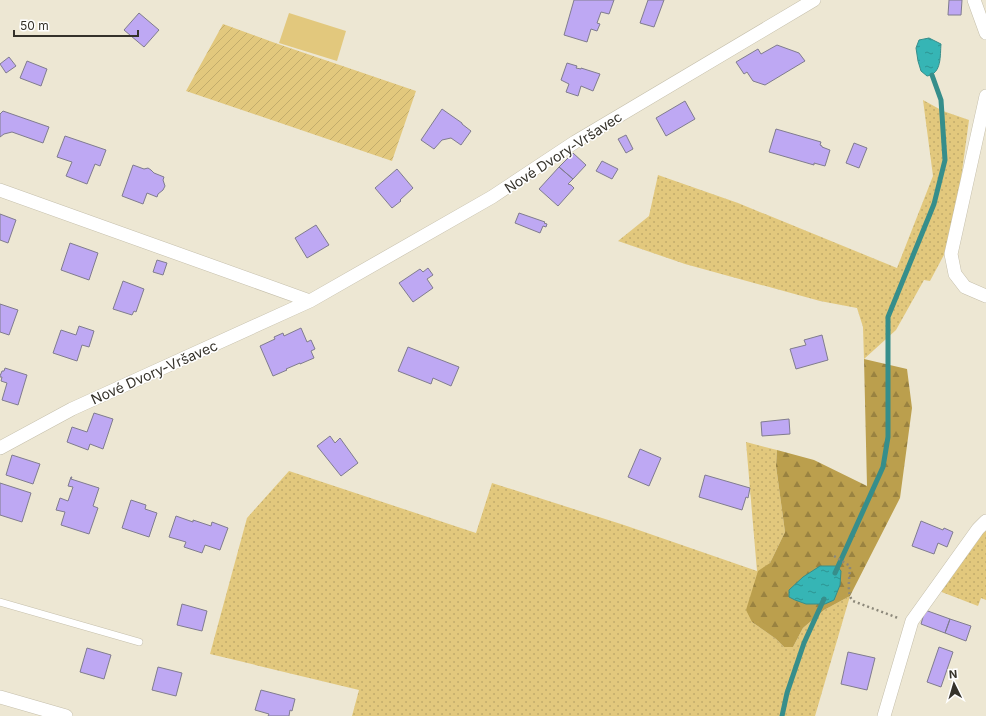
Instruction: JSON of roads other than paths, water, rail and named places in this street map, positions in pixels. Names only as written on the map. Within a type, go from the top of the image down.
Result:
[{"type":"street","name":"Nové Dvory-Vršavec","points":[[0,448],[72,409],[310,301],[492,197],[575,142],[814,0]]},
{"type":"street","points":[[974,0],[986,33]]},
{"type":"street","points":[[986,96],[951,254],[955,274],[965,287],[986,296]]},
{"type":"street","points":[[0,190],[310,301]]},
{"type":"street","points":[[884,716],[912,621],[978,529],[986,521]]},
{"type":"street","points":[[0,697],[66,716]]},
{"type":"lane","points":[[0,602],[139,642]]},
{"type":"water","points":[[929,38],[941,44],[938,68],[932,75],[927,76],[921,71],[916,48],[919,40]]},
{"type":"water","points":[[820,566],[837,566],[841,571],[840,585],[834,600],[825,604],[806,604],[789,597],[789,590],[803,577]]},
{"type":"waterway","points":[[835,573],[883,467],[888,437],[888,317],[934,204],[945,160],[941,100],[932,75]]},
{"type":"waterway","points":[[782,716],[787,693],[804,643],[824,599]]}]
